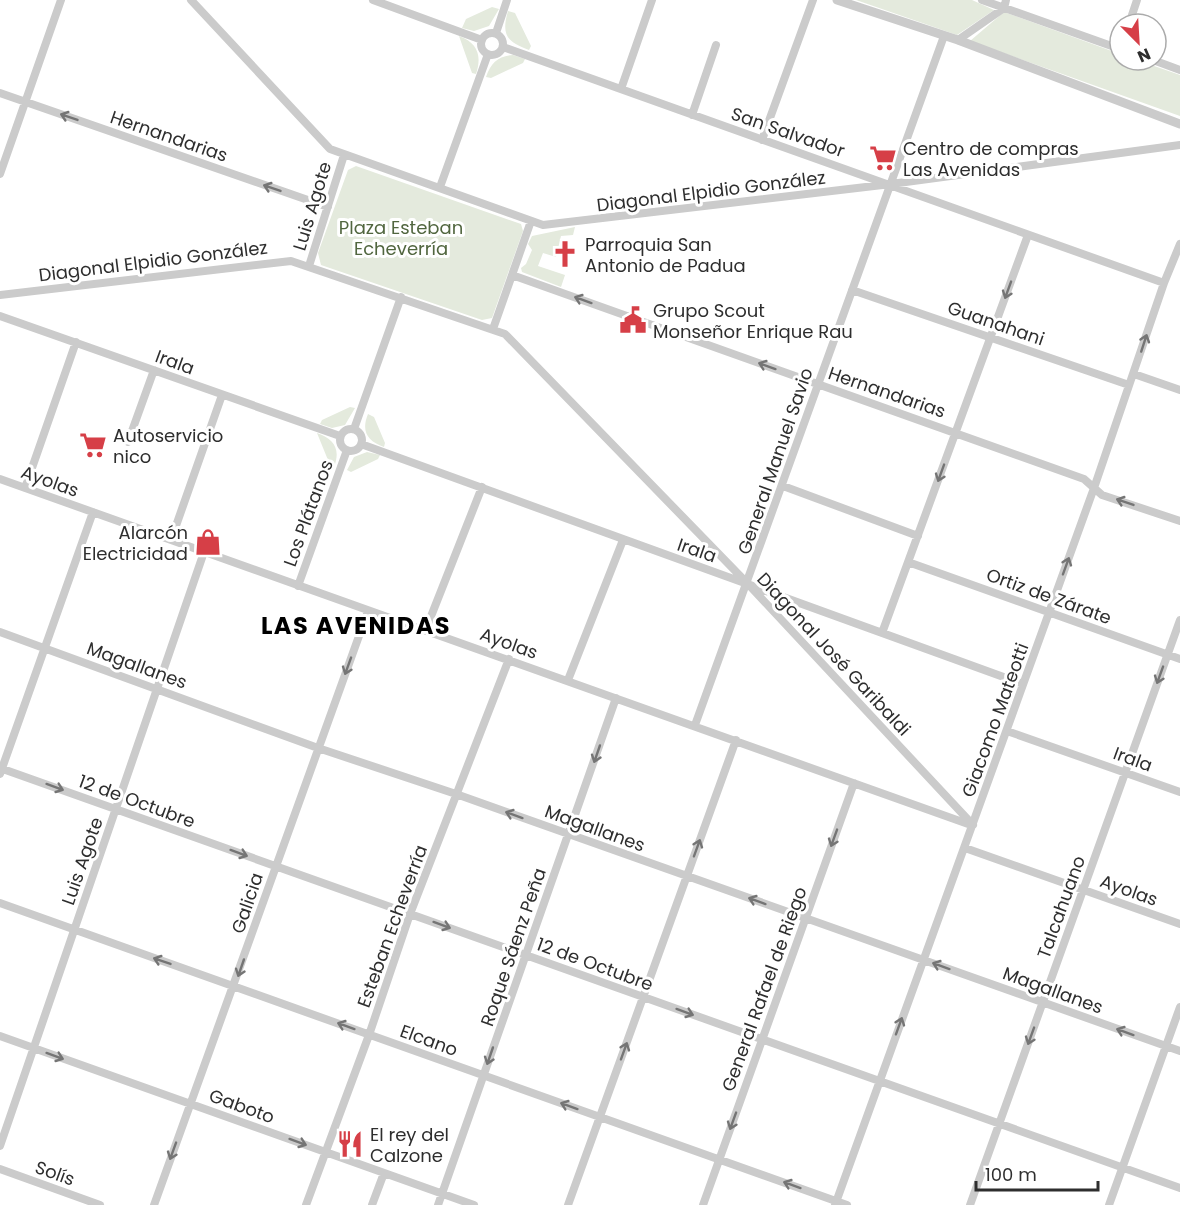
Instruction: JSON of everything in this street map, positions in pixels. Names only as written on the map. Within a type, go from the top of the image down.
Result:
[{"type":"street","points":[[0,174],[61,0]]},
{"type":"street","points":[[191,0],[327,145],[344,154],[531,221],[493,329],[309,266]]},
{"type":"street","points":[[373,0],[482,40]]},
{"type":"street","points":[[496,33],[507,0]]},
{"type":"street","points":[[621,89],[652,0]]},
{"type":"street","points":[[762,141],[813,0]]},
{"type":"street","points":[[837,0],[958,40],[1180,124]]},
{"type":"street","points":[[982,0],[1005,4],[1108,44]]},
{"type":"street","points":[[958,40],[1005,4]]},
{"type":"street","points":[[488,33],[496,33],[503,38],[503,47],[497,54],[488,54],[482,47],[482,40],[488,33]]},
{"type":"street","name":"General Manuel Savio","points":[[695,725],[748,584],[817,384],[944,36]]},
{"type":"street","points":[[692,115],[716,45]]},
{"type":"street","name":"San Salvador","points":[[503,47],[1164,283]]},
{"type":"street","points":[[440,188],[488,54]]},
{"type":"street","name":"Hernandarias","points":[[0,93],[328,207]]},
{"type":"street","name":"Diagonal Elpidio González","points":[[531,221],[553,225],[1180,146]]},
{"type":"street","name":"Luis Agote","points":[[309,266],[344,154]]},
{"type":"street","points":[[882,633],[1029,235]]},
{"type":"street","name":"Giacomo Mateotti","points":[[836,1203],[1094,488],[1164,283],[1180,244]]},
{"type":"street","name":"Diagonal Elpidio González","points":[[0,295],[283,260],[309,266]]},
{"type":"street","name":"Hernandarias","points":[[512,275],[1084,479],[1102,495],[1180,521]]},
{"type":"street","name":"Guanahani","points":[[852,291],[1129,386]]},
{"type":"street","points":[[354,429],[402,297]]},
{"type":"street","name":"Irala","points":[[0,316],[340,436]]},
{"type":"street","name":"Diagonal José Garibaldi","points":[[493,329],[514,340],[748,584],[972,825]]},
{"type":"street","points":[[25,488],[76,342]]},
{"type":"street","points":[[128,442],[154,370]]},
{"type":"street","points":[[1134,374],[1180,390]]},
{"type":"street","points":[[171,540],[222,395]]},
{"type":"street","points":[[354,429],[360,434],[361,444],[355,450],[347,450],[340,444],[340,436],[346,430],[354,429]]},
{"type":"street","name":"Irala","points":[[361,444],[1023,684]]},
{"type":"street","name":"Los Plátanos","points":[[298,586],[347,450]]},
{"type":"street","name":"Ayolas","points":[[0,479],[972,825]]},
{"type":"street","points":[[783,486],[918,536]]},
{"type":"street","points":[[426,630],[482,487]]},
{"type":"street","points":[[1,770],[93,512]]},
{"type":"street","points":[[568,680],[623,540]]},
{"type":"street","name":"Luis Agote","points":[[0,1146],[204,552]]},
{"type":"street","name":"Ortiz de Zárate","points":[[909,562],[1180,660]]},
{"type":"street","name":"Galicia","points":[[154,1205],[368,611]]},
{"type":"street","name":"Talcahuano","points":[[970,1205],[1180,620]]},
{"type":"street","name":"Magallanes","points":[[0,632],[318,748],[456,794],[1180,1051]]},
{"type":"street","name":"Esteban Echeverría","points":[[306,1205],[369,1035],[410,914],[508,659]]},
{"type":"street","name":"Roque Sáenz Peña","points":[[438,1205],[616,698]]},
{"type":"street","name":"Irala","points":[[1007,731],[1180,792]]},
{"type":"street","points":[[568,1205],[736,740]]},
{"type":"street","name":"12 de Octubre","points":[[1,770],[1180,1188]]},
{"type":"street","name":"General Rafael de Riego","points":[[703,1205],[854,783]]},
{"type":"street","name":"Ayolas","points":[[965,848],[1180,924]]},
{"type":"street","name":"Elcano","points":[[0,903],[720,1159],[836,1203],[847,1205]]},
{"type":"street","points":[[1109,1205],[1180,1007]]},
{"type":"street","name":"Gaboto","points":[[0,1036],[474,1205]]},
{"type":"street","name":"Solís","points":[[0,1169],[100,1205]]},
{"type":"street","points":[[372,1205],[384,1173]]},
{"type":"green space","points":[[856,0],[972,0],[994,10],[957,35]]},
{"type":"green space","points":[[492,7],[499,9],[489,26],[474,31],[462,28],[466,19]]},
{"type":"green space","points":[[508,11],[515,13],[531,46],[529,50],[515,44],[508,36],[505,26]]},
{"type":"green space","points":[[1004,12],[1108,50],[1108,72],[1168,71],[1180,75],[1180,116],[970,41]]},
{"type":"green space","points":[[459,36],[471,42],[477,51],[479,61],[476,74],[472,73]]},
{"type":"green space","points":[[513,55],[525,59],[523,63],[491,78],[486,77],[496,61]]},
{"type":"green space","name":"Plaza Esteban Echeverría","points":[[356,166],[521,224],[523,231],[492,318],[482,320],[321,265],[318,253],[348,170]]},
{"type":"green space","points":[[575,227],[573,235],[561,236],[556,257],[543,253],[538,266],[565,275],[561,287],[522,272],[521,268],[526,264],[532,250],[528,244],[532,236]]},
{"type":"green space","points":[[350,407],[355,408],[345,425],[332,428],[320,424],[322,420]]},
{"type":"green space","points":[[368,414],[374,417],[385,443],[384,447],[373,442],[367,435],[365,425]]},
{"type":"green space","points":[[317,433],[328,438],[335,446],[337,455],[334,467],[330,465]]},
{"type":"green space","points":[[367,452],[380,455],[378,459],[351,472],[347,470],[354,457]]},
{"type":"place","name":"Centro de compras Las Avenidas","points":[[883,158]]},
{"type":"place","name":"Parroquia San Antonio de Padua","points":[[565,254]]},
{"type":"place","name":"Grupo Scout Monseñor Enrique Rau","points":[[633,320]]},
{"type":"place","name":"Autoservicio nico","points":[[93,445]]},
{"type":"place","name":"Alarcón Electricidad","points":[[208,542]]},
{"type":"place","name":"El rey del Calzone","points":[[350,1144]]},
{"type":"district","name":"LAS AVENIDAS","points":[[356,625]]}]
